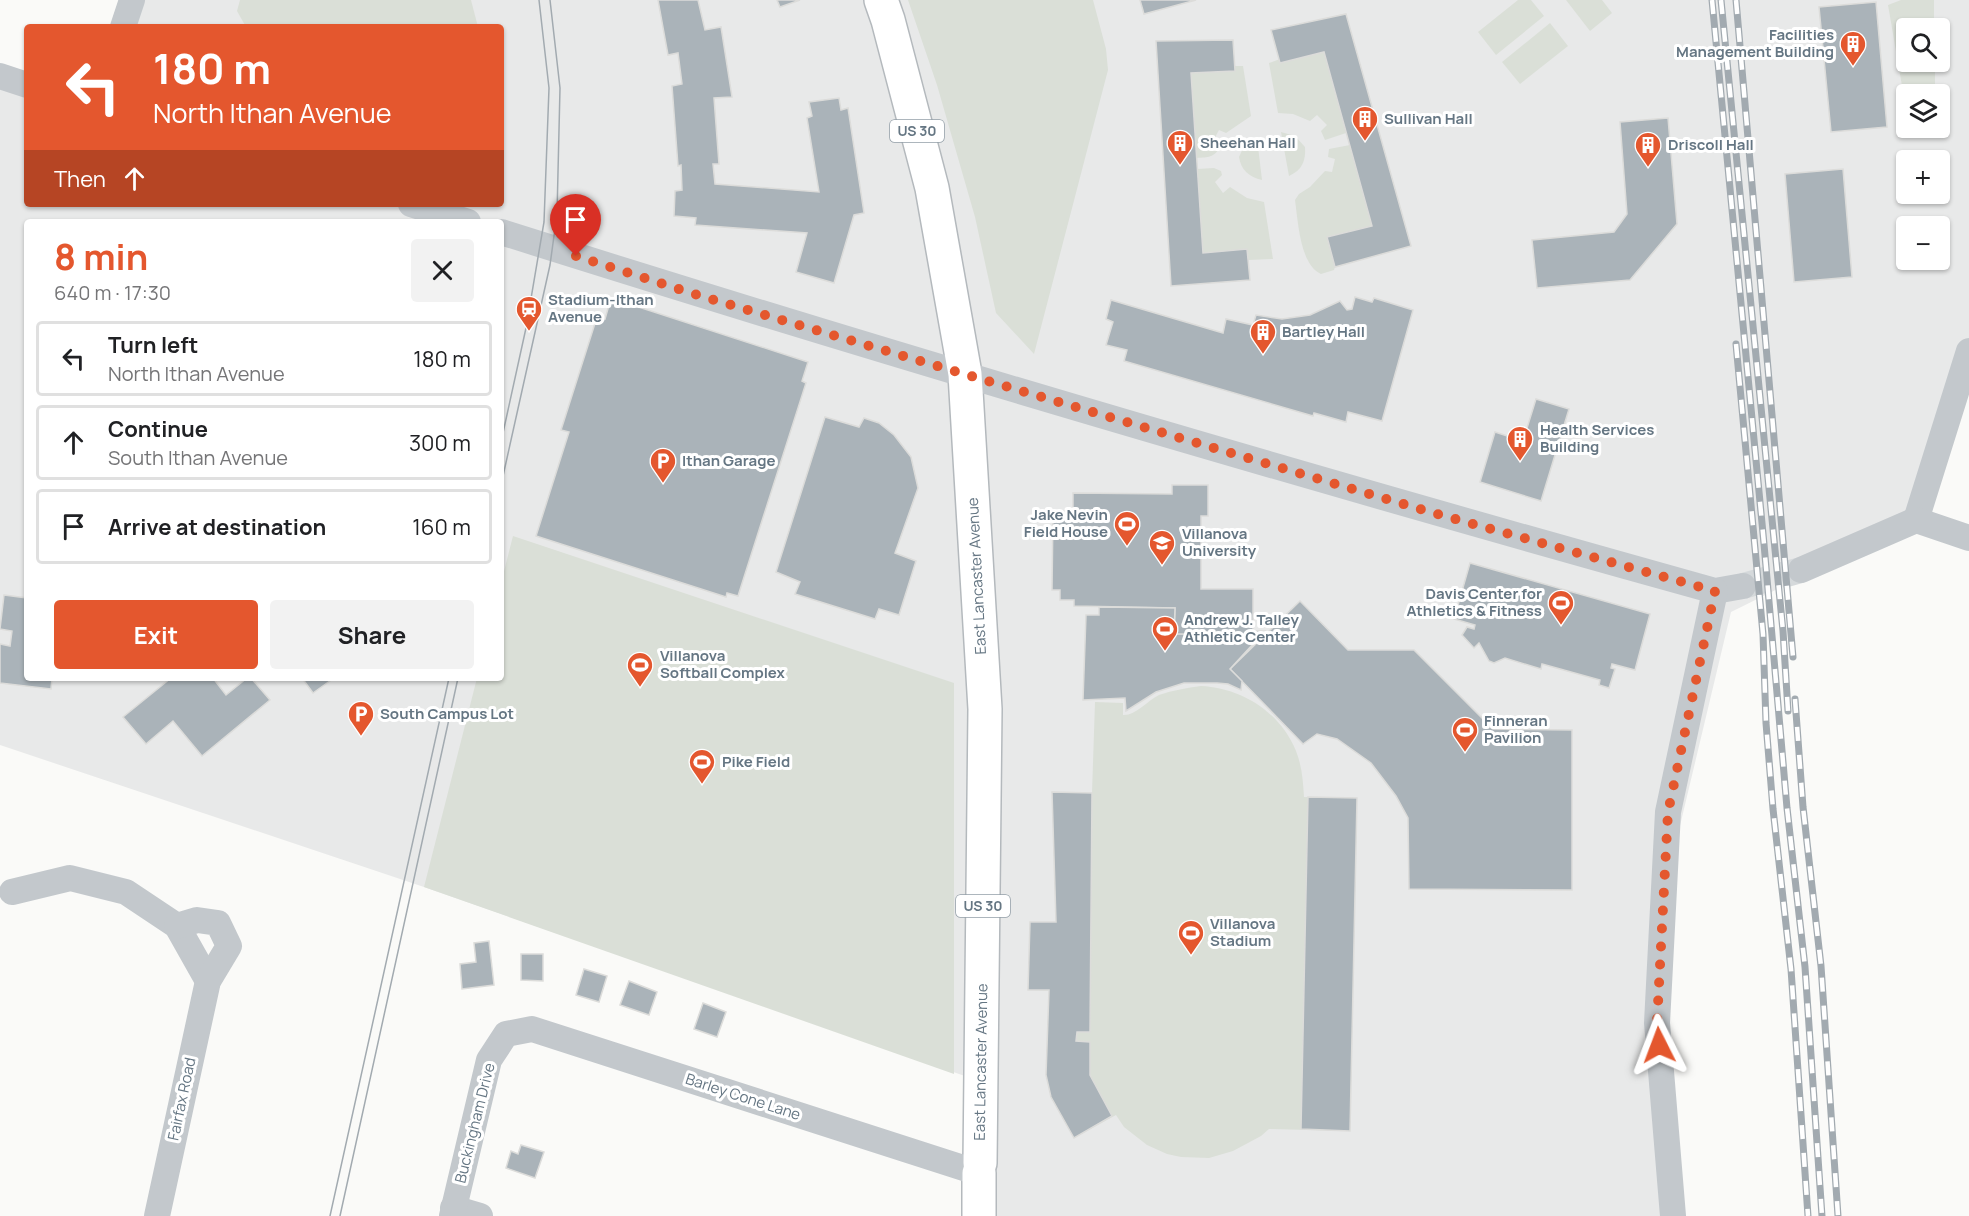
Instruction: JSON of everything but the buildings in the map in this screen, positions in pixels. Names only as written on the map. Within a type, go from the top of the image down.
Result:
[{"type":"highway","name":"East Lancaster Avenue","points":[[881,0],[932,188],[965,374],[985,709],[979,1216]]},
{"type":"street","points":[[124,24],[132,0]]},
{"type":"street","points":[[0,76],[24,84]]},
{"type":"street","points":[[420,207],[458,219]]},
{"type":"street","points":[[504,233],[694,294],[1437,514],[1715,591],[1743,586]]},
{"type":"street","points":[[1916,520],[1969,351]]},
{"type":"street","points":[[1801,570],[1916,520],[1969,538]]},
{"type":"street","points":[[1673,1216],[1657,1023],[1668,812],[1715,591]]},
{"type":"street","points":[[4,894],[70,878],[126,892],[177,926],[208,981]]},
{"type":"street","name":"Fairfax Road","points":[[157,1216],[208,981],[229,946],[218,923],[197,920],[177,926]]},
{"type":"street","name":"Barley Cone Lane","points":[[507,1034],[532,1029],[980,1168]]},
{"type":"street","name":"Buckingham Drive","points":[[453,1212],[489,1060],[507,1034]]},
{"type":"street","points":[[453,1212],[480,1216]]},
{"type":"shaded area","name":"Villanova University","points":[[132,0],[1969,0],[1969,351],[1916,520],[1731,612],[1678,834],[1665,1066],[1663,1216],[979,1216],[982,1082],[424,887],[0,745],[0,76],[24,84],[24,207],[504,207],[504,24],[124,24]]},
{"type":"shaded area","points":[[240,0],[471,0],[477,24],[244,24],[237,11]]},
{"type":"shaded area","points":[[908,0],[1093,0],[1106,49],[1108,70],[1034,354],[996,313],[975,217],[937,85]]},
{"type":"shaded area","points":[[1518,0],[1531,0],[1544,16],[1496,55],[1478,32]]},
{"type":"shaded area","points":[[1566,0],[1602,0],[1612,13],[1590,31]]},
{"type":"shaded area","points":[[1901,0],[1934,0],[1934,18],[1896,18],[1896,51],[1888,5]]},
{"type":"shaded area","points":[[1550,23],[1568,46],[1520,84],[1502,62]]},
{"type":"shaded area","points":[[1324,52],[1346,133],[1325,140],[1321,131],[1327,125],[1317,115],[1310,121],[1293,114],[1278,113],[1269,63],[1280,59],[1281,63]]},
{"type":"shaded area","points":[[1243,66],[1251,116],[1226,133],[1219,130],[1212,143],[1220,147],[1218,151],[1210,156],[1197,158],[1191,73]]},
{"type":"shaded area","points":[[1900,72],[1935,72],[1935,84],[1902,84]]},
{"type":"shaded area","points":[[1281,132],[1295,136],[1305,147],[1302,164],[1289,176]]},
{"type":"shaded area","points":[[1257,138],[1262,180],[1246,172],[1239,157],[1244,146]]},
{"type":"shaded area","points":[[1350,145],[1372,226],[1327,237],[1335,267],[1334,270],[1321,274],[1308,262],[1304,252],[1295,200],[1325,171],[1332,172],[1335,159],[1328,157],[1329,149]]},
{"type":"shaded area","points":[[1214,168],[1221,171],[1222,175],[1215,182],[1223,193],[1230,187],[1247,198],[1264,202],[1273,259],[1248,260],[1247,249],[1203,253],[1197,169]]},
{"type":"shaded area","name":"Pike Field","points":[[513,536],[954,683],[954,1074],[424,887],[476,681],[504,681],[504,571]]},
{"type":"shaded area","name":"Villanova Stadium","points":[[1201,686],[1245,697],[1270,714],[1289,737],[1296,751],[1302,774],[1304,797],[1357,798],[1350,1131],[1269,1129],[1261,1136],[1233,1151],[1209,1158],[1181,1157],[1167,1154],[1147,1145],[1124,1127],[1116,1115],[1074,1138],[1051,1097],[1046,1075],[1049,991],[1028,990],[1030,922],[1056,922],[1052,792],[1092,793],[1095,702],[1123,703],[1123,715],[1128,715],[1159,695]]},
{"type":"tunnel","points":[[1743,586],[1801,570]]},
{"type":"tram line","points":[[504,428],[526,328],[544,222],[549,88],[539,0]]},
{"type":"tram line","points":[[504,472],[550,265],[557,214],[560,88],[550,0]]},
{"type":"tram line","points":[[330,1216],[448,681]]},
{"type":"tram line","points":[[340,1216],[457,681]]},
{"type":"railway","points":[[1712,0],[1787,808],[1805,967],[1822,1216]]},
{"type":"railway","points":[[1721,0],[1783,631],[1788,711]]},
{"type":"railway","points":[[1736,0],[1793,657]]},
{"type":"railway","points":[[1736,344],[1763,634],[1766,723],[1773,809],[1791,969],[1808,1216]]},
{"type":"railway","points":[[1795,699],[1803,807],[1821,966],[1838,1216]]},
{"type":"place","name":"Facilities Management Building","points":[[1853,67]]},
{"type":"place","name":"Sullivan Hall","points":[[1365,142]]},
{"type":"place","name":"Sheehan Hall","points":[[1180,166]]},
{"type":"place","name":"Driscoll Hall","points":[[1648,168]]},
{"type":"place","name":"Stadium-Ithan Avenue","points":[[529,332]]},
{"type":"place","name":"Bartley Hall","points":[[1263,355]]},
{"type":"place","name":"Health Services Building","points":[[1520,462]]},
{"type":"place","name":"Ithan Garage","points":[[663,484]]},
{"type":"place","name":"Jake Nevin Field House","points":[[1127,547]]},
{"type":"place","name":"Villanova University","points":[[1162,566]]},
{"type":"place","name":"Davis Center for Athletics & Fitness","points":[[1561,626]]},
{"type":"place","name":"Andrew J. Talley Athletic Center","points":[[1165,652]]},
{"type":"place","name":"Villanova Softball Complex","points":[[640,688]]},
{"type":"place","name":"South Campus Lot","points":[[361,737]]},
{"type":"place","name":"Finneran Pavilion","points":[[1465,753]]},
{"type":"place","name":"Pike Field","points":[[702,785]]},
{"type":"place","name":"Villanova Stadium","points":[[1191,956]]},
{"type":"route","points":[[576,256],[694,294],[1437,514],[1715,591],[1668,812],[1657,1023],[1659,1045]]}]
